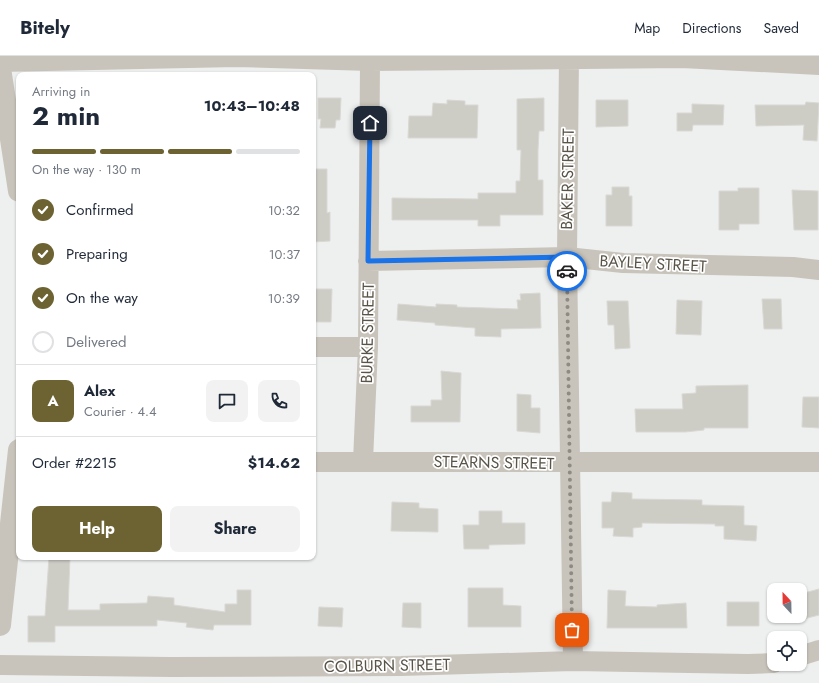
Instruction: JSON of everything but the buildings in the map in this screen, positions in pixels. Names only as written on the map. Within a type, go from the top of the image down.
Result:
[{"type":"street","points":[[0,62],[236,58],[370,61],[682,58],[819,65]]},
{"type":"street","name":"BAKER STREET","points":[[569,58],[566,257],[573,661]]},
{"type":"street","name":"BURKE STREET","points":[[363,461],[368,347],[370,61]]},
{"type":"street","points":[[0,68],[16,172]]},
{"type":"street","name":"BAYLEY STREET","points":[[368,261],[566,257],[623,264],[794,267],[819,270]]},
{"type":"street","points":[[316,347],[368,347]]},
{"type":"street","name":"STEARNS STREET","points":[[316,462],[819,462]]},
{"type":"street","points":[[0,625],[6,525],[16,473]]},
{"type":"street","points":[[807,654],[819,650]]},
{"type":"street","name":"COLBURN STREET","points":[[0,664],[172,667],[401,674],[573,661],[767,663]]},
{"type":"way so far","points":[[567,271],[572,630]]},
{"type":"route","points":[[370,123],[368,261],[566,257],[567,271]]}]
